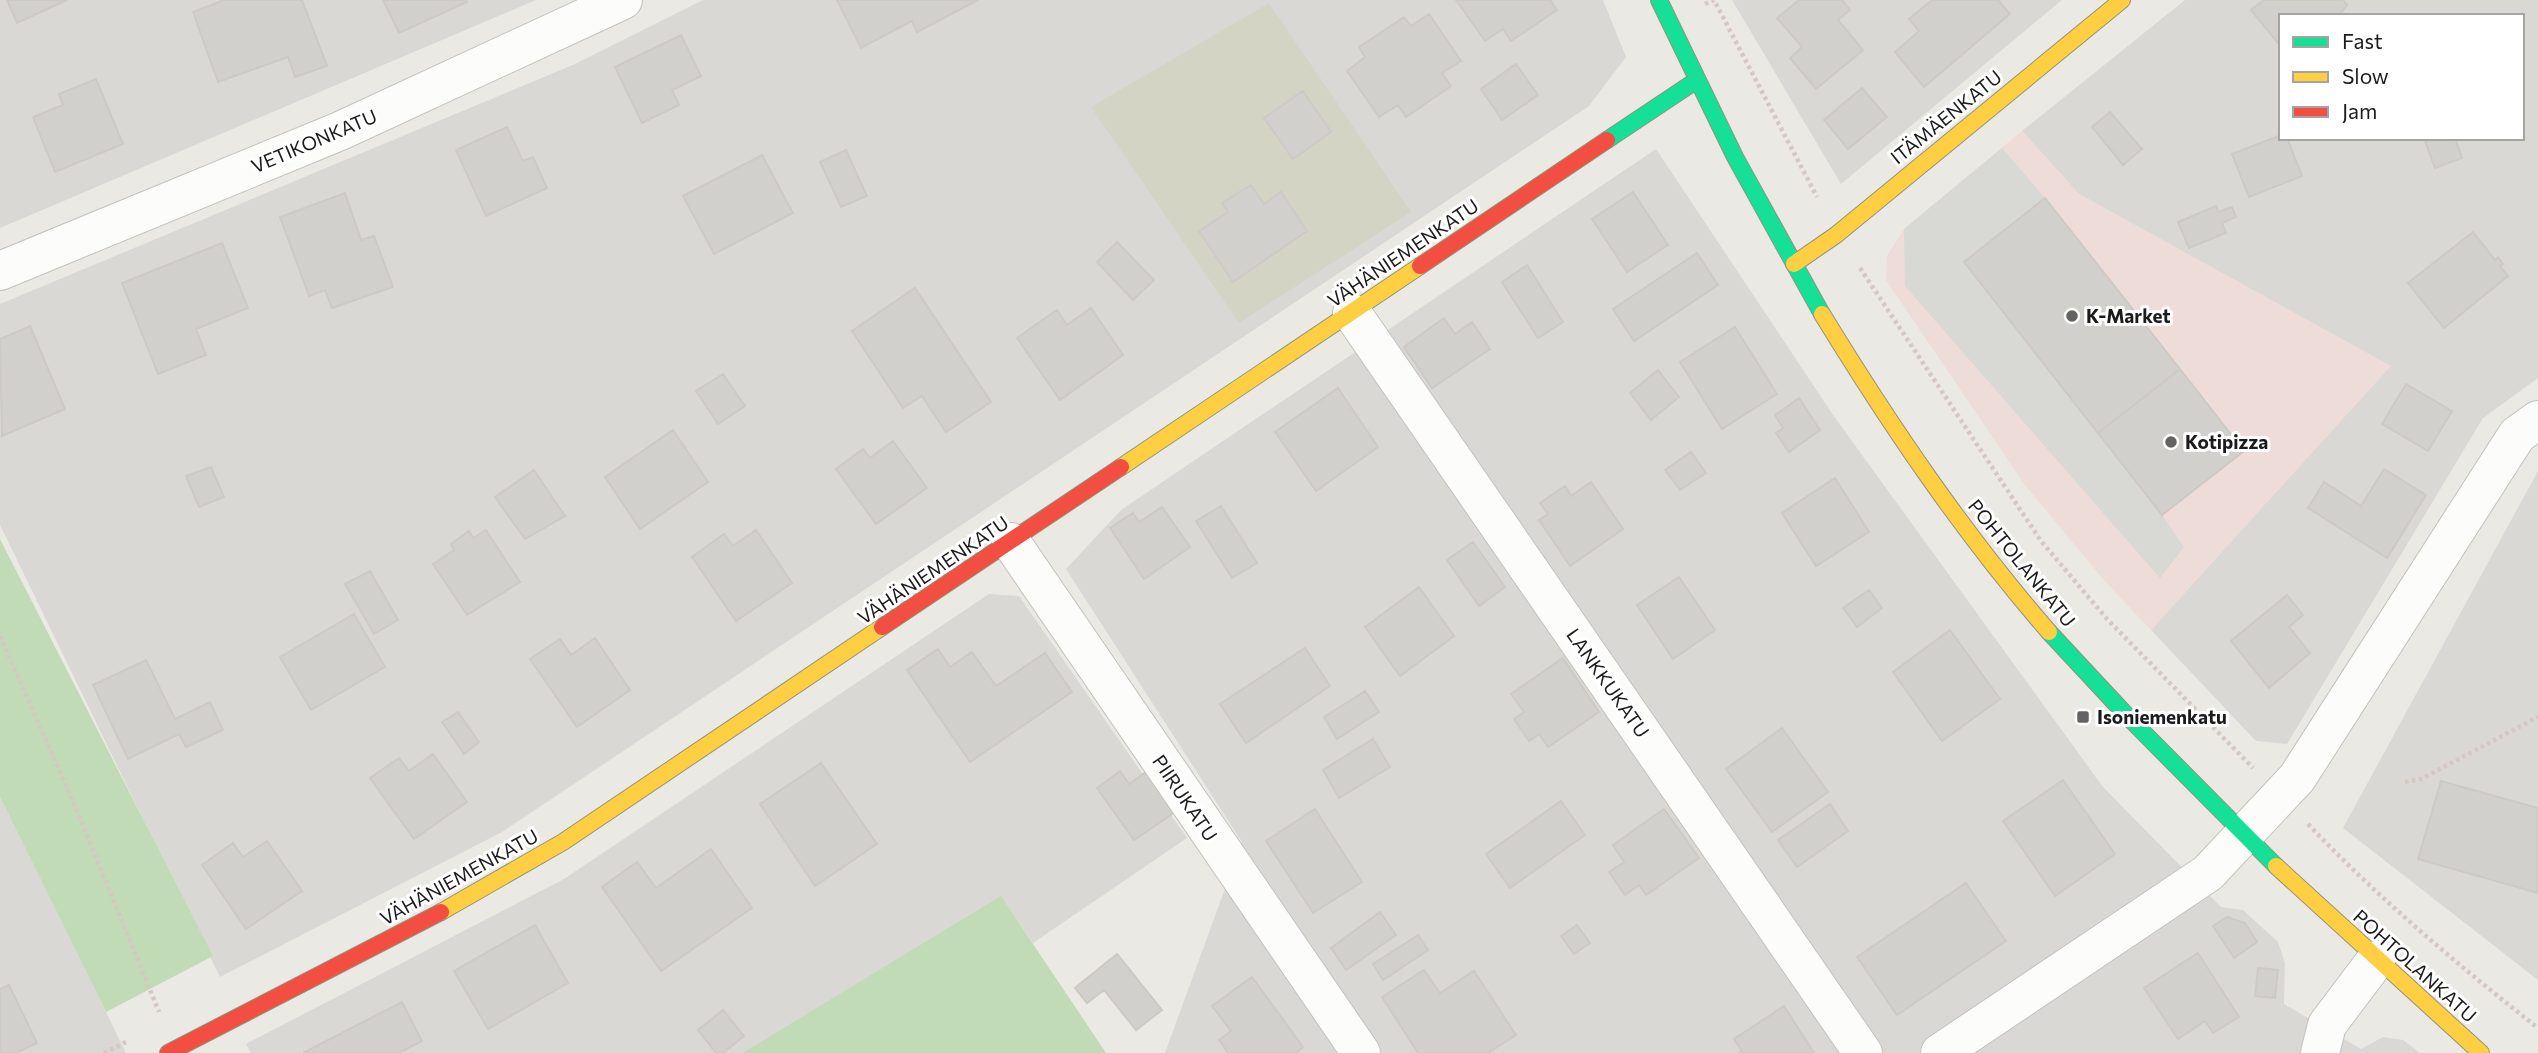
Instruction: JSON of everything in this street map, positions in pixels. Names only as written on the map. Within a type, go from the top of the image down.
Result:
[{"type":"street","name":"VETIKONKATU","points":[[0,271],[340,131],[623,0]]},
{"type":"street","name":"POHTOLANKATU","points":[[1660,0],[1697,80],[1794,264],[1852,365],[1914,457],[2020,597],[2103,693],[2245,834],[2376,960],[2481,1053]]},
{"type":"street","name":"ITÄMÄENKATU","points":[[1794,264],[1836,235],[2122,0]]},
{"type":"street","name":"VÄHÄNIEMENKATU","points":[[170,1052],[396,937],[563,842],[1697,80]]},
{"type":"street","name":"LANKKUKATU","points":[[1352,313],[1863,1053]]},
{"type":"street","points":[[1940,1053],[2208,873],[2245,834],[2312,757],[2517,435],[2538,421]]},
{"type":"street","name":"PIIRUKATU","points":[[1011,542],[1361,1053]]},
{"type":"street","points":[[2320,1053],[2327,1025],[2376,960]]},
{"type":"path","points":[[1714,0],[1836,235],[2041,541],[2107,619],[2341,859],[2496,995],[2538,1028]]},
{"type":"path","points":[[0,636],[75,806],[170,1052]]},
{"type":"path","points":[[2405,782],[2421,779],[2538,717]]},
{"type":"shaded area","points":[[0,0],[536,0],[0,228]]},
{"type":"shaded area","points":[[703,0],[1603,0],[1626,57],[1589,106],[502,832],[220,977],[0,525],[0,304],[575,64]]},
{"type":"shaded area","points":[[1732,0],[2062,0],[1841,184]]},
{"type":"shaded area","points":[[2185,0],[2538,0],[2538,378],[2483,418],[2287,744],[2256,741],[2151,630],[2390,366],[2079,194],[2022,131]]},
{"type":"shaded area","points":[[1269,3],[1411,212],[1239,323],[1091,107]]},
{"type":"shaded area","points":[[2022,131],[2079,194],[2391,366],[2151,630],[2103,579],[2025,485],[1886,280],[1887,256],[1904,229]]},
{"type":"shaded area","points":[[2002,148],[2045,198],[1964,263],[2162,515],[2184,547],[2160,578],[1905,286],[1904,229]]},
{"type":"shaded area","points":[[1656,149],[1833,415],[2103,787],[2221,907],[2243,910],[2278,942],[2285,963],[2284,1004],[2361,1049],[2383,1037],[2403,1040],[2420,1053],[1165,1053],[1242,842],[1066,569],[1121,510]]},
{"type":"shaded area","points":[[2538,471],[2538,980],[2343,828]]},
{"type":"shaded area","points":[[989,594],[1019,596],[1187,838],[1033,943],[1001,897],[742,1053],[251,1053],[246,1044],[564,879]]},
{"type":"shaded area","points":[[0,797],[106,1012],[126,1053],[0,1053]]},
{"type":"green space","points":[[0,539],[213,956],[106,1012],[0,797]]},
{"type":"green space","points":[[1001,896],[1106,1053],[742,1053]]},
{"type":"building","points":[[7,0],[67,0],[17,23]]},
{"type":"building","points":[[224,0],[302,0],[327,66],[295,77],[288,57],[218,82],[193,12]]},
{"type":"building","points":[[383,0],[466,0],[467,2],[399,33]]},
{"type":"building","points":[[837,0],[978,0],[917,32],[912,21],[861,48]]},
{"type":"building","points":[[1456,0],[1550,0],[1557,10],[1511,41],[1503,29],[1485,41]]},
{"type":"building","points":[[1799,0],[1842,0],[1850,10],[1838,20],[1863,50],[1816,89],[1790,58],[1802,47],[1777,18]]},
{"type":"building","points":[[1932,0],[1998,0],[2010,14],[1924,87],[1895,52],[1919,31],[1909,19]]},
{"type":"building","points":[[2264,0],[2343,0],[2347,5],[2340,14],[2279,14],[2279,45],[2251,10]]},
{"type":"building","points":[[1429,14],[1461,61],[1442,73],[1451,86],[1406,117],[1398,105],[1379,117],[1347,71],[1365,57],[1359,47],[1404,17],[1411,26]]},
{"type":"building","points":[[681,35],[701,76],[672,90],[679,105],[642,123],[615,67]]},
{"type":"building","points":[[1516,64],[1538,95],[1502,120],[1481,89]]},
{"type":"building","points":[[96,79],[123,144],[55,172],[33,117],[63,105],[59,94]]},
{"type":"building","points":[[1862,88],[1887,117],[1848,149],[1824,120]]},
{"type":"building","points":[[1303,91],[1331,132],[1293,159],[1264,118]]},
{"type":"building","points":[[2110,112],[2142,149],[2123,165],[2092,127]]},
{"type":"building","points":[[507,127],[523,161],[533,157],[547,188],[486,216],[456,150]]},
{"type":"building","points":[[2279,136],[2279,140],[2288,140],[2302,176],[2249,197],[2232,154]]},
{"type":"building","points":[[2425,140],[2456,140],[2462,158],[2435,168]]},
{"type":"building","points":[[846,150],[867,196],[841,207],[820,162]]},
{"type":"building","points":[[762,155],[793,213],[714,254],[683,196]]},
{"type":"building","points":[[1251,185],[1264,204],[1281,192],[1307,231],[1233,282],[1199,231],[1228,212],[1222,203]]},
{"type":"building","points":[[1633,192],[1668,245],[1627,272],[1592,219]]},
{"type":"building","points":[[345,193],[361,240],[374,236],[393,287],[332,308],[325,290],[309,296],[280,217]]},
{"type":"building","name":"K-Market","points":[[2045,198],[2180,369],[2098,433],[1964,262]]},
{"type":"building","points":[[2216,206],[2218,212],[2232,207],[2236,217],[2222,223],[2226,233],[2189,248],[2178,222]]},
{"type":"building","points":[[2473,232],[2495,260],[2498,257],[2503,264],[2500,266],[2508,276],[2444,328],[2408,283]]},
{"type":"building","points":[[1117,242],[1154,280],[1133,300],[1097,262]]},
{"type":"building","points":[[222,243],[248,308],[196,329],[206,355],[158,374],[122,283]]},
{"type":"building","points":[[1697,253],[1718,285],[1634,341],[1613,309]]},
{"type":"building","points":[[1527,265],[1563,322],[1538,338],[1502,282]]},
{"type":"building","points":[[915,288],[991,402],[946,432],[922,396],[903,408],[852,331]]},
{"type":"building","points":[[1091,308],[1123,355],[1060,400],[1017,338],[1057,310],[1067,325]]},
{"type":"building","points":[[1444,318],[1455,334],[1472,322],[1490,349],[1432,388],[1404,347]]},
{"type":"building","points":[[30,326],[65,409],[2,436],[0,339]]},
{"type":"building","points":[[1735,327],[1777,394],[1722,429],[1680,362]]},
{"type":"building","name":"Kotipizza","points":[[2180,369],[2244,451],[2162,515],[2098,433]]},
{"type":"building","points":[[1658,370],[1679,397],[1651,420],[1630,393]]},
{"type":"building","points":[[723,374],[745,406],[718,424],[696,391]]},
{"type":"building","points":[[2406,384],[2452,411],[2428,451],[2382,424]]},
{"type":"building","points":[[1338,388],[1378,447],[1316,491],[1275,432]]},
{"type":"building","points":[[1799,398],[1820,430],[1789,452],[1776,433],[1783,428],[1775,415]]},
{"type":"building","points":[[673,430],[708,482],[640,529],[605,477]]},
{"type":"building","points":[[893,441],[927,488],[876,524],[836,469],[863,449],[870,458]]},
{"type":"building","points":[[1691,452],[1706,473],[1680,490],[1665,470]]},
{"type":"building","points":[[211,467],[224,497],[199,507],[186,476]]},
{"type":"building","points":[[2384,469],[2426,495],[2387,558],[2308,508],[2324,482],[2361,506]]},
{"type":"building","points":[[534,470],[565,516],[525,539],[495,497]]},
{"type":"building","points":[[1835,478],[1869,532],[1816,566],[1782,513]]},
{"type":"building","points":[[1591,482],[1623,529],[1570,566],[1539,520],[1548,514],[1540,503],[1565,486],[1571,496]]},
{"type":"building","points":[[1221,506],[1257,563],[1232,578],[1196,521]]},
{"type":"building","points":[[1162,507],[1190,547],[1144,579],[1110,528],[1133,513],[1139,522]]},
{"type":"building","points":[[486,530],[520,582],[467,615],[433,564],[454,550],[451,544],[469,531],[473,538]]},
{"type":"building","points":[[756,530],[792,583],[736,621],[692,557],[724,534],[733,546]]},
{"type":"building","points":[[1473,542],[1505,587],[1479,606],[1447,560]]},
{"type":"building","points":[[370,571],[398,620],[374,634],[345,584]]},
{"type":"building","points":[[1679,577],[1715,630],[1673,659],[1637,605]]},
{"type":"building","points":[[1419,587],[1454,636],[1400,676],[1365,627]]},
{"type":"building","points":[[1869,590],[1882,608],[1857,627],[1843,608]]},
{"type":"building","points":[[2287,595],[2303,615],[2289,627],[2310,653],[2269,688],[2231,641]]},
{"type":"building","points":[[354,614],[385,667],[311,710],[280,657]]},
{"type":"building","points":[[1950,630],[2000,699],[1942,741],[1893,672]]},
{"type":"building","points":[[595,638],[630,690],[577,727],[530,659],[560,639],[571,655]]},
{"type":"building","points":[[1305,648],[1330,686],[1246,743],[1220,704]]},
{"type":"building","points":[[938,649],[950,667],[972,652],[996,686],[1045,653],[1072,692],[970,762],[907,670]]},
{"type":"building","points":[[1563,658],[1599,712],[1548,747],[1539,734],[1529,741],[1514,719],[1524,712],[1511,694]]},
{"type":"building","points":[[146,660],[175,719],[210,702],[223,730],[186,747],[179,734],[128,759],[93,685]]},
{"type":"building","points":[[1365,691],[1379,712],[1337,739],[1324,717]]},
{"type":"building","points":[[458,712],[479,742],[464,754],[442,722]]},
{"type":"building","points":[[1782,728],[1828,792],[1772,832],[1726,769]]},
{"type":"building","points":[[1373,739],[1390,767],[1339,798],[1323,770]]},
{"type":"building","points":[[433,754],[467,802],[414,839],[370,778],[399,758],[409,771]]},
{"type":"building","points":[[821,763],[877,844],[815,886],[760,804]]},
{"type":"building","points":[[1120,771],[1129,784],[1146,772],[1175,812],[1134,840],[1097,788]]},
{"type":"building","points":[[2063,780],[2115,854],[2055,896],[2003,821]]},
{"type":"building","points":[[2441,781],[2538,808],[2538,893],[2418,859]]},
{"type":"building","points":[[1561,801],[1585,835],[1510,888],[1486,854]]},
{"type":"building","points":[[1830,804],[1848,831],[1797,867],[1778,840]]},
{"type":"building","points":[[1315,809],[1362,882],[1313,913],[1266,841]]},
{"type":"building","points":[[1664,809],[1699,858],[1646,895],[1639,885],[1625,895],[1609,872],[1624,862],[1613,845]]},
{"type":"building","points":[[267,841],[302,891],[246,929],[202,865],[233,843],[243,857]]},
{"type":"building","points":[[711,849],[752,908],[661,971],[602,887],[637,862],[656,888]]},
{"type":"building","points":[[1966,883],[2006,941],[1897,1015],[1857,957]]},
{"type":"building","points":[[1380,912],[1396,935],[1346,970],[1331,948]]},
{"type":"building","points":[[2227,917],[2245,923],[2257,942],[2234,958],[2213,926]]},
{"type":"building","points":[[535,925],[568,983],[488,1029],[454,971]]},
{"type":"building","points":[[1577,925],[1590,943],[1574,954],[1561,936]]},
{"type":"building","points":[[1418,935],[1428,950],[1383,980],[1373,964]]},
{"type":"building","points":[[2198,953],[2239,1017],[2213,1033],[2205,1021],[2178,1039],[2144,988]]},
{"type":"building","points":[[1117,954],[1162,1010],[1136,1030],[1104,990],[1087,1003],[1075,988]]},
{"type":"building","points":[[2258,968],[2278,970],[2275,998],[2255,996]]},
{"type":"building","points":[[1424,970],[1440,993],[1474,971],[1516,1035],[1488,1053],[1418,1053],[1382,997]]},
{"type":"building","points":[[1252,977],[1303,1047],[1296,1053],[1228,1053],[1219,1040],[1231,1031],[1212,1006]]},
{"type":"building","points":[[9,985],[37,1043],[16,1053],[0,1053],[0,989]]},
{"type":"building","points":[[402,1002],[422,1041],[399,1053],[303,1053]]},
{"type":"building","points":[[1784,1006],[1814,1053],[1739,1053],[1742,1051],[1734,1039]]},
{"type":"building","points":[[723,1010],[744,1036],[723,1053],[716,1053],[698,1030]]},
{"type":"traffic: fast","points":[[1659,0],[1735,157],[1822,314]]},
{"type":"traffic: fast","points":[[1607,140],[1697,80]]},
{"type":"traffic: fast","points":[[2049,632],[2130,719],[2276,866]]},
{"type":"traffic: slow","points":[[1794,264],[1836,235],[2122,0]]},
{"type":"traffic: slow","points":[[1121,467],[1420,266]]},
{"type":"traffic: slow","points":[[1822,314],[1929,478],[1987,556],[2049,632]]},
{"type":"traffic: slow","points":[[441,912],[563,842],[882,627]]},
{"type":"traffic: slow","points":[[2276,866],[2481,1053]]},
{"type":"traffic: jam","points":[[1420,266],[1607,140]]},
{"type":"traffic: jam","points":[[882,627],[1121,467]]},
{"type":"traffic: jam","points":[[168,1053],[441,912]]},
{"type":"place","name":"K-Market","points":[[2072,316]]},
{"type":"place","name":"Kotipizza","points":[[2171,442]]},
{"type":"place","name":"Isoniemenkatu","points":[[2083,717]]}]
